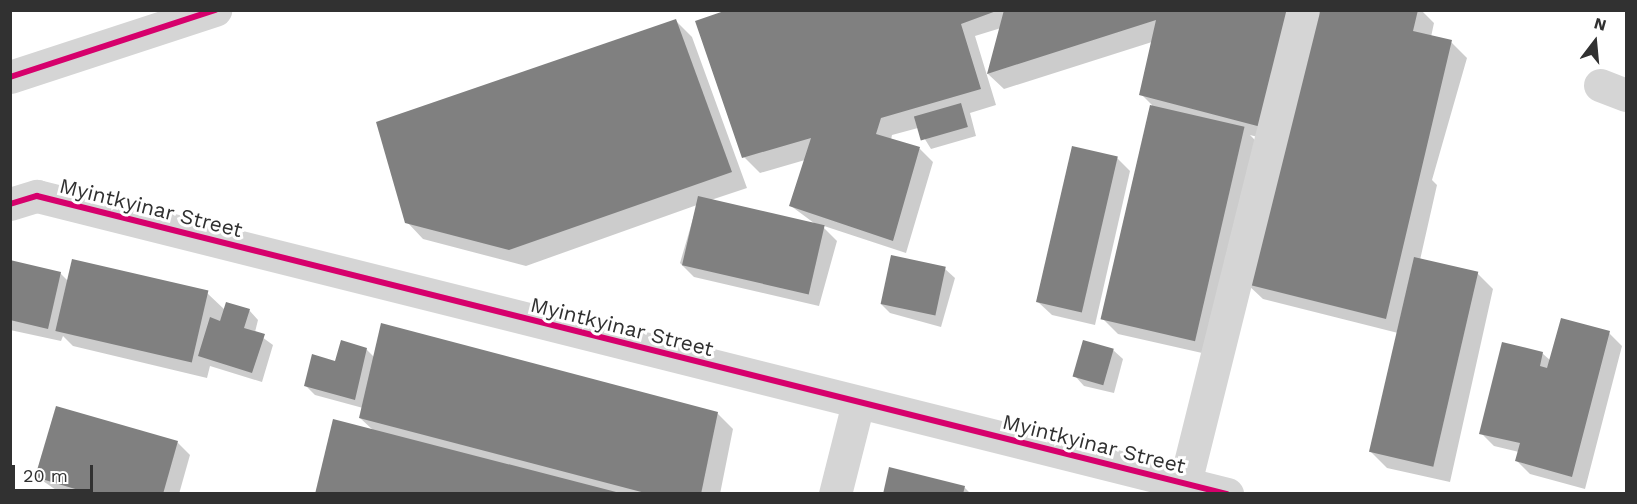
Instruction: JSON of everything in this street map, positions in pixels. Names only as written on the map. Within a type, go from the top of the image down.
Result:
[{"type":"street","points":[[10,77],[215,10]]},
{"type":"street","points":[[1185,483],[1303,10]]},
{"type":"street","name":"Myintkyinar Street","points":[[10,204],[36,196],[858,404],[1227,494]]},
{"type":"street","points":[[835,494],[858,404]]},
{"type":"building","points":[[727,10],[999,10],[961,24],[981,89],[881,118],[876,134],[920,147],[893,241],[789,206],[811,138],[742,158],[695,21]]},
{"type":"building","points":[[1004,10],[1288,10],[1265,128],[1139,95],[1156,20],[987,74]]},
{"type":"building","points":[[1312,10],[1418,10],[1413,31],[1452,40],[1386,319],[1246,284]]},
{"type":"building","points":[[676,19],[732,172],[509,250],[405,223],[376,122]]},
{"type":"building","points":[[961,103],[968,127],[921,141],[914,117]]},
{"type":"building","points":[[1150,105],[1245,127],[1195,341],[1101,319]]},
{"type":"building","points":[[1072,146],[1118,157],[1082,312],[1036,302]]},
{"type":"building","points":[[698,196],[825,225],[809,294],[682,265]]},
{"type":"building","points":[[891,255],[946,267],[935,316],[881,304]]},
{"type":"building","points":[[1414,257],[1478,272],[1433,467],[1369,452]]},
{"type":"building","points":[[72,259],[208,290],[192,363],[55,331]]},
{"type":"building","points":[[10,260],[61,272],[48,329],[10,320]]},
{"type":"building","points":[[226,302],[250,309],[244,328],[265,334],[252,373],[198,356],[210,317],[220,321]]},
{"type":"building","points":[[1561,318],[1610,331],[1572,477],[1515,461],[1520,443],[1479,434],[1502,342],[1543,352],[1540,366],[1547,368]]},
{"type":"building","points":[[381,323],[718,412],[701,494],[649,494],[359,418]]},
{"type":"building","points":[[341,340],[367,348],[355,400],[304,386],[312,354],[335,361]]},
{"type":"building","points":[[1083,340],[1114,349],[1103,385],[1073,377]]},
{"type":"building","points":[[56,406],[178,441],[163,494],[92,494],[35,477]]},
{"type":"building","points":[[333,419],[620,493],[620,494],[315,494]]},
{"type":"building","points":[[889,467],[965,486],[963,494],[883,494]]},
{"type":"cycle path","points":[[10,77],[215,10]]},
{"type":"cycle path","points":[[10,204],[37,196],[1227,494]]}]
